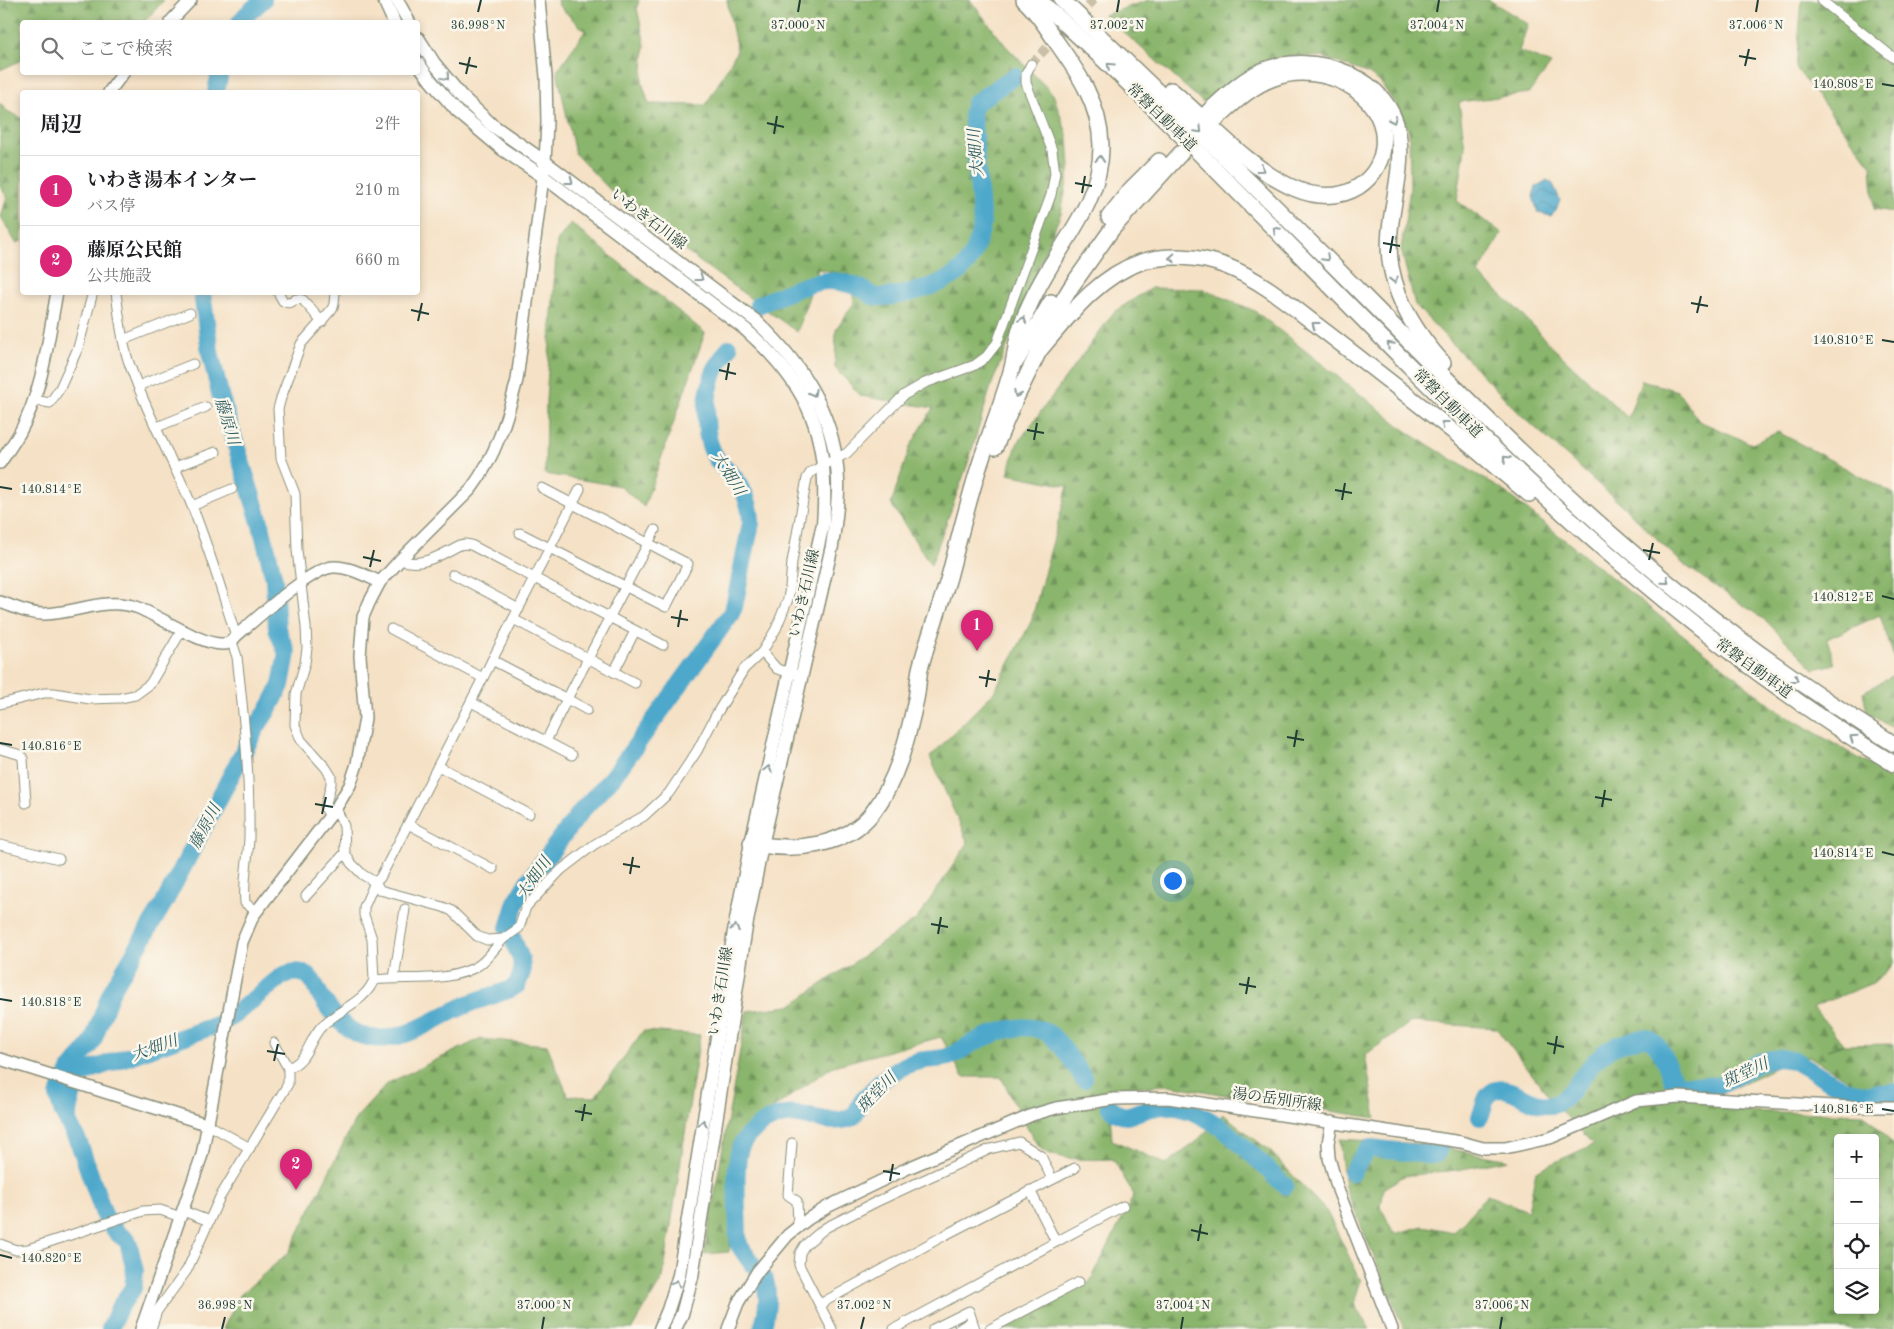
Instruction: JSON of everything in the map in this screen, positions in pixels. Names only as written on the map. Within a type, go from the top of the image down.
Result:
[{"type":"highway","points":[[757,844],[793,846],[822,844],[847,833],[870,815],[886,792],[903,746],[916,698],[920,670],[979,468],[1012,367],[1019,332],[1050,267],[1081,217],[1098,177],[1101,147],[1096,114],[1090,96],[1078,73],[1044,24],[1024,0]]},
{"type":"highway","name":"常磐自動車道","points":[[1039,0],[1157,110],[1526,479],[1633,574],[1696,625],[1774,684],[1894,764]]},
{"type":"highway","points":[[1064,0],[1174,92],[1257,166],[1283,183],[1304,192],[1318,195],[1344,194],[1364,183],[1372,175],[1382,157],[1384,142],[1382,126],[1371,105],[1363,95],[1352,87],[1330,77],[1298,73],[1275,77],[1254,86],[1237,100],[1212,116],[1248,78],[1280,65],[1311,63],[1340,70],[1363,82],[1374,92],[1390,112],[1396,123],[1399,137],[1399,170],[1392,214],[1389,251],[1395,284],[1406,312],[1418,333],[1442,362],[1629,549]]},
{"type":"highway","name":"常磐自動車道","points":[[1064,0],[1174,106],[1535,466],[1691,601],[1794,678],[1894,744]]},
{"type":"highway","points":[[916,698],[930,673],[996,446],[1053,317],[1088,260],[1178,149],[1131,190],[1081,254],[1063,280],[1012,367]]},
{"type":"highway","points":[[1039,351],[1100,284],[1126,268],[1141,262],[1173,258],[1201,260],[1226,266],[1256,281],[1278,296],[1633,574]]},
{"type":"main road","points":[[384,0],[393,20]]},
{"type":"main road","points":[[397,0],[408,20]]},
{"type":"main road","name":"いわき石川線","points":[[420,41],[434,63],[462,97],[492,125],[545,162],[756,321],[780,343],[804,374],[823,412],[836,459],[838,480],[837,510],[832,546],[795,674]]},
{"type":"main road","name":"いわき石川線","points":[[420,66],[431,82],[458,112],[502,149],[544,177],[746,329],[769,350],[789,373],[804,398],[816,427],[824,465],[823,524],[795,674],[757,844],[735,925],[679,1275],[660,1329]]},
{"type":"main road","name":"いわき石川線","points":[[675,1329],[682,1314],[692,1277],[757,844]]},
{"type":"street","points":[[172,20],[191,0]]},
{"type":"street","points":[[140,1329],[202,1155],[242,942],[247,927],[333,812],[350,785],[359,756],[365,718],[360,656],[360,634],[363,617],[380,582],[471,489],[490,461],[501,434],[517,380],[544,177],[547,122],[540,0]]},
{"type":"street","points":[[1821,0],[1894,58]]},
{"type":"street","points":[[374,980],[438,977],[461,972],[481,964],[504,938],[520,928],[526,907],[561,870],[595,844],[644,816],[669,793],[697,751],[717,713],[744,669],[762,652],[776,629],[788,599],[792,562],[807,478],[811,472],[847,453],[904,395],[924,383],[975,366],[986,357],[998,342],[1051,195],[1054,173],[1052,150],[1026,83],[1026,74],[1031,64]]},
{"type":"street","points":[[110,90],[122,75]]},
{"type":"street","points":[[0,463],[19,434],[34,400],[45,359],[56,295]]},
{"type":"street","points":[[34,400],[50,403],[60,388],[78,348],[92,295]]},
{"type":"street","points":[[116,295],[127,358],[207,544],[234,638],[248,772],[249,838],[244,891],[245,903],[257,912]]},
{"type":"street","points":[[280,295],[283,302],[287,303],[291,303],[296,299],[303,300],[322,322]]},
{"type":"street","points":[[334,295],[332,309],[301,344],[296,354],[278,410],[281,458],[295,494],[297,550],[307,648],[305,663],[296,694],[295,725],[301,740],[331,776],[325,808],[333,812],[344,826],[345,853],[357,869],[375,882],[380,890],[428,902],[452,911],[477,936],[487,940],[504,938]]},
{"type":"street","points":[[123,340],[190,313]]},
{"type":"street","points":[[138,386],[193,364]]},
{"type":"street","points":[[157,427],[206,407]]},
{"type":"street","points":[[175,467],[216,452]]},
{"type":"street","points":[[520,533],[666,607],[688,564],[542,488]]},
{"type":"street","points":[[192,506],[232,489]]},
{"type":"street","points":[[288,1068],[301,1060],[322,1026],[364,995],[374,980],[372,939],[364,915],[366,901],[375,882],[380,878],[580,489]]},
{"type":"street","points":[[546,741],[655,530]]},
{"type":"street","points":[[400,560],[409,563],[420,563],[465,544],[471,545],[663,645]]},
{"type":"street","points":[[0,602],[45,614],[107,603],[122,604],[137,608],[210,642],[224,644],[234,638],[300,583],[321,570],[343,567],[380,582]]},
{"type":"street","points":[[453,574],[519,608]]},
{"type":"street","points":[[513,619],[635,683]]},
{"type":"street","points":[[0,704],[44,693],[90,699],[135,696],[150,684],[182,630]]},
{"type":"street","points":[[390,630],[483,678]]},
{"type":"street","points":[[614,672],[635,631]]},
{"type":"street","points":[[762,652],[777,669],[795,674]]},
{"type":"street","points":[[492,660],[587,710]]},
{"type":"street","points":[[471,702],[572,755]]},
{"type":"street","points":[[0,749],[21,755],[23,759],[26,803]]},
{"type":"street","points":[[438,766],[529,814]]},
{"type":"street","points":[[408,824],[493,869]]},
{"type":"street","points":[[0,845],[59,860]]},
{"type":"street","points":[[306,896],[345,853]]},
{"type":"street","points":[[394,978],[405,909]]},
{"type":"street","points":[[151,1329],[158,1311],[187,1270],[220,1197],[288,1084],[288,1068],[274,1043]]},
{"type":"street","points":[[0,1059],[209,1125],[250,1148]]},
{"type":"street","name":"湯の岳別所線","points":[[728,1329],[738,1303],[757,1272],[798,1226],[829,1206],[869,1187],[1032,1115],[1056,1108],[1089,1102],[1134,1098],[1168,1098],[1461,1142],[1483,1148],[1505,1148],[1550,1138],[1636,1101],[1662,1098],[1678,1097],[1850,1107],[1894,1107]]},
{"type":"street","points":[[1332,1122],[1328,1143],[1329,1158],[1338,1190],[1392,1329]]},
{"type":"street","points":[[832,1329],[799,1265],[800,1253],[804,1246],[825,1228],[990,1149],[1020,1142],[1040,1156],[1052,1179]]},
{"type":"street","points":[[792,1143],[788,1195],[798,1201],[798,1226]]},
{"type":"street","points":[[820,1304],[955,1229],[1075,1168]]},
{"type":"street","points":[[869,1187],[876,1202]]},
{"type":"street","points":[[1030,1190],[1056,1242]]},
{"type":"street","points":[[894,1329],[1123,1206]]},
{"type":"street","points":[[0,1244],[16,1250],[28,1249],[151,1209],[209,1221]]},
{"type":"street","points":[[990,1329],[1079,1282]]},
{"type":"street","points":[[933,1329],[969,1311],[974,1325],[959,1329]]},
{"type":"green space","points":[[0,0],[164,0],[146,20],[20,20],[20,61],[0,70]]},
{"type":"green space","points":[[557,0],[639,0],[637,8],[645,45],[642,82],[649,104],[706,105],[737,51],[727,0],[970,0],[1006,46],[1053,94],[1068,137],[1070,167],[1061,213],[991,386],[967,466],[931,565],[891,504],[910,447],[933,408],[861,396],[835,368],[836,330],[854,303],[850,275],[818,269],[797,332],[634,214],[575,154],[557,71],[585,31],[558,5]]},
{"type":"green space","points":[[1149,0],[1489,0],[1528,24],[1519,51],[1551,64],[1529,93],[1459,102],[1465,148],[1457,201],[1502,233],[1478,274],[1519,311],[1549,344],[1628,418],[1642,380],[1677,391],[1699,421],[1752,444],[1778,432],[1894,494],[1894,658],[1880,615],[1827,639],[1835,664],[1814,669],[1765,620],[1683,564],[1626,509],[1520,414],[1415,305],[1401,249],[1410,188],[1409,132],[1401,112],[1380,82],[1369,74],[1322,57],[1288,56],[1245,72],[1204,103],[1104,15]]},
{"type":"green space","points":[[1802,0],[1894,0],[1894,212],[1874,209],[1871,165],[1796,68]]},
{"type":"green space","points":[[0,103],[7,111],[20,117],[20,242],[16,243],[1,217],[7,197],[0,186]]},
{"type":"green space","points":[[571,223],[705,333],[644,507],[620,486],[545,474],[546,400],[557,241]]},
{"type":"green space","points":[[1151,288],[1203,289],[1255,311],[1409,433],[1501,489],[1777,710],[1894,779],[1894,964],[1875,982],[1813,1007],[1843,1044],[1828,1050],[1843,1045],[1894,1044],[1894,1099],[1880,1100],[1809,1056],[1776,1067],[1721,1094],[1728,1111],[1864,1114],[1894,1145],[1894,1329],[1404,1329],[1345,1187],[1339,1139],[1424,1144],[1509,1160],[1457,1170],[1404,1176],[1384,1188],[1381,1207],[1394,1234],[1423,1226],[1454,1232],[1487,1195],[1528,1211],[1536,1171],[1594,1144],[1559,1109],[1496,1028],[1411,1022],[1365,1055],[1376,1118],[1170,1085],[1108,1088],[1112,1140],[1166,1164],[1195,1143],[1223,1114],[1271,1152],[1327,1212],[1361,1281],[1355,1302],[1358,1311],[1370,1329],[1002,1329],[1090,1282],[1134,1195],[1113,1159],[1066,1158],[1056,1156],[1041,1149],[1027,1127],[1001,1077],[963,1077],[941,1037],[833,1066],[741,1131],[729,1252],[704,1254],[747,1011],[790,1006],[917,919],[968,843],[930,757],[994,692],[1031,622],[1068,486],[1008,474],[1017,444],[1114,312]]},
{"type":"green space","points":[[1894,675],[1894,729],[1867,712],[1863,692]]},
{"type":"green space","points":[[643,1031],[700,1035],[663,1278],[632,1329],[223,1329],[239,1296],[289,1252],[356,1118],[388,1083],[480,1039],[547,1045],[568,1096],[595,1097]]},
{"type":"water","points":[[1547,180],[1553,184],[1560,200],[1556,211],[1551,216],[1538,213],[1533,196],[1536,187]]},
{"type":"waterway","name":"藤原川","points":[[242,20],[263,0]]},
{"type":"waterway","name":"藤原川","points":[[216,90],[219,75]]},
{"type":"waterway","name":"大畑川","points":[[758,305],[794,290],[823,281],[835,281],[853,285],[874,297],[909,293],[934,285],[955,275],[962,269],[973,254],[982,224],[972,113],[975,103],[1015,76]]},
{"type":"waterway","name":"藤原川","points":[[110,1329],[119,1308],[133,1288],[135,1271],[128,1241],[117,1233],[105,1217],[79,1143],[62,1111],[58,1096],[71,1069],[92,1043],[111,992],[164,903],[256,728],[271,705],[281,685],[287,653],[277,629],[274,579],[261,525],[221,398],[210,352],[202,295]]},
{"type":"waterway","name":"大畑川","points":[[68,1119],[76,1078],[93,1069],[219,1024],[234,1015],[282,976],[289,973],[299,972],[308,976],[338,1020],[354,1032],[374,1038],[387,1038],[414,1031],[464,1006],[511,989],[517,985],[522,972],[521,959],[508,928],[516,902],[527,883],[583,809],[613,777],[734,607],[751,523],[750,511],[747,499],[741,488],[712,451],[706,415],[712,378],[729,348]]},
{"type":"waterway","name":"斑堂川","points":[[752,1264],[739,1245],[736,1186],[740,1149],[743,1142],[760,1125],[775,1118],[791,1115],[829,1120],[851,1118],[863,1100],[876,1086],[899,1069],[920,1061],[951,1056],[990,1035],[1009,1029],[1039,1029],[1047,1033],[1063,1048],[1084,1079]]},
{"type":"waterway","name":"斑堂川","points":[[1480,1117],[1488,1096],[1495,1090],[1511,1091],[1538,1103],[1556,1104],[1569,1094],[1592,1064],[1604,1053],[1620,1044],[1643,1038],[1651,1040],[1656,1044],[1675,1084],[1719,1086],[1759,1062],[1779,1058],[1794,1060],[1843,1089],[1867,1094],[1894,1092]]},
{"type":"waterway","name":"斑堂川","points":[[1109,1106],[1115,1112],[1127,1116],[1160,1106],[1183,1108],[1199,1115],[1231,1135],[1285,1186]]},
{"type":"waterway","name":"斑堂川","points":[[1352,1172],[1366,1151],[1371,1148],[1430,1155],[1436,1154],[1439,1148]]},
{"type":"waterway","name":"斑堂川","points":[[762,1329],[767,1304],[765,1280]]},
{"type":"tunnel","points":[[1031,64],[1094,0]]},
{"type":"place","name":"いわき湯本インター","points":[[977,651]]},
{"type":"place","name":"藤原公民館","points":[[296,1190]]}]
